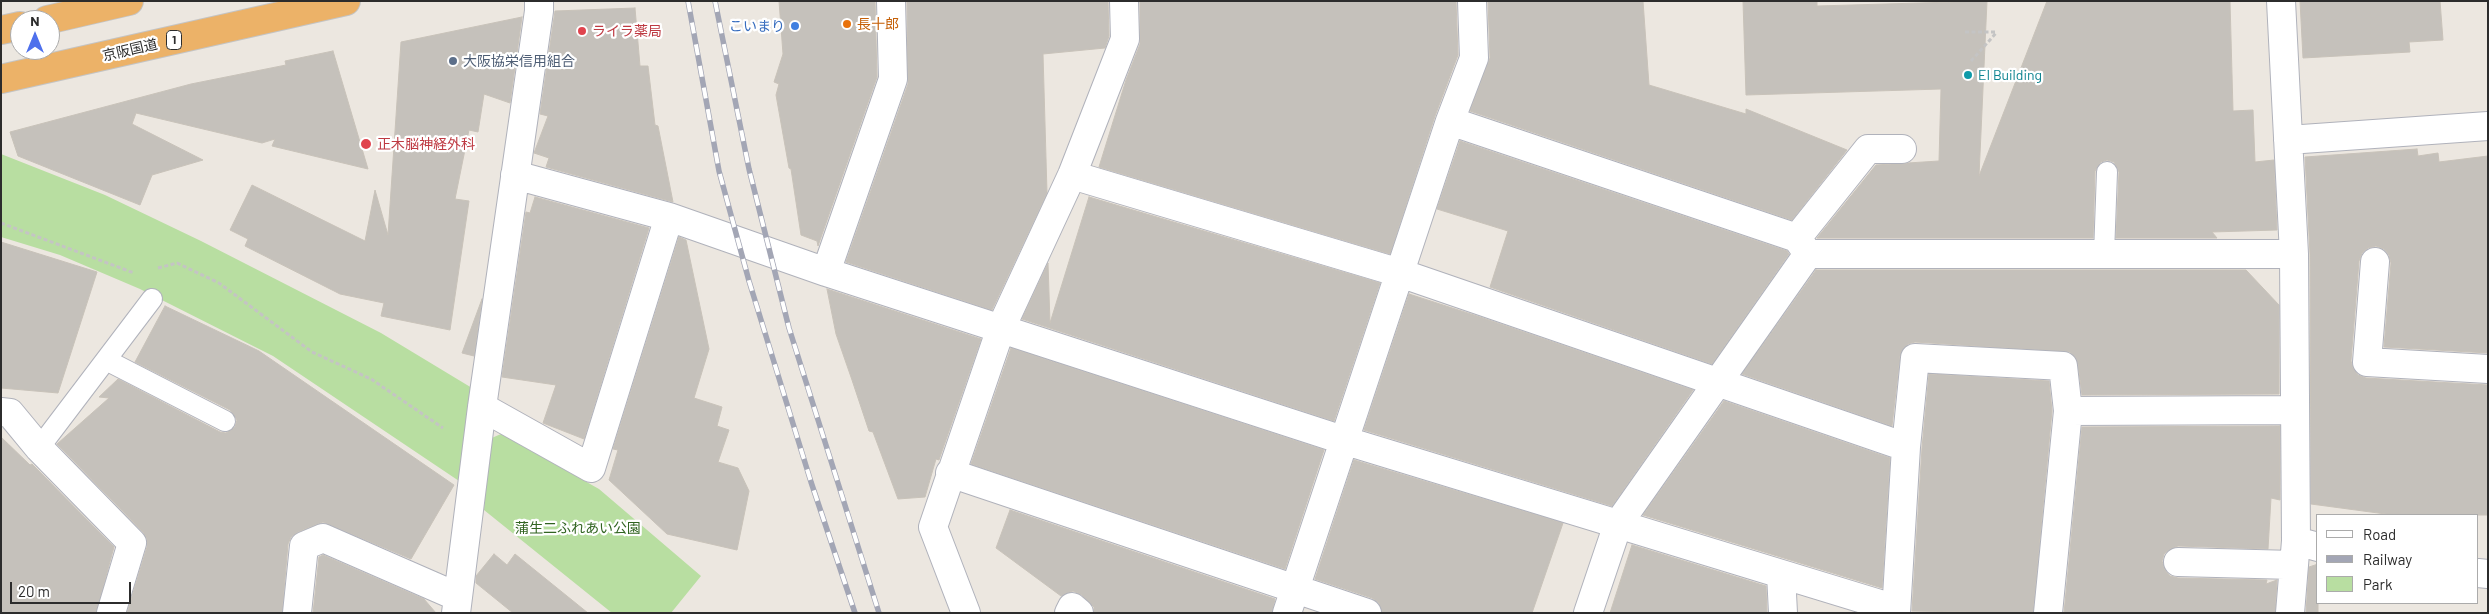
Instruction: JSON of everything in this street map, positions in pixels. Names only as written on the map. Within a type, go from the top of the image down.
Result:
[{"type":"highway","points":[[61,12],[129,1]]},
{"type":"highway","name":"京阪国道","points":[[1,79],[346,1]]},
{"type":"street","points":[[298,613],[304,546],[323,538],[457,605],[482,407],[539,1]]},
{"type":"street","points":[[826,272],[893,79],[891,1]]},
{"type":"street","points":[[966,613],[933,527],[1001,328],[1072,175],[1125,39],[1124,1]]},
{"type":"street","points":[[1291,601],[1346,441],[1450,121],[1474,58],[1472,1]]},
{"type":"street","points":[[2281,1],[2294,254],[2294,410],[2302,551],[2290,613]]},
{"type":"street","points":[[1450,121],[1802,246],[2104,254],[2294,254]]},
{"type":"street","points":[[2288,140],[2488,126]]},
{"type":"street","points":[[1588,613],[1618,524],[1718,383],[1802,246],[1868,148],[1902,148]]},
{"type":"street","points":[[515,175],[669,217],[826,272],[1346,441],[1896,611],[1906,447],[1915,358],[2062,366],[2068,411],[2048,613]]},
{"type":"street","points":[[1072,175],[1400,273],[1906,447]]},
{"type":"street","points":[[482,407],[591,468],[669,217]]},
{"type":"street","points":[[2376,262],[2367,362],[2488,370]]},
{"type":"street","points":[[2068,411],[2294,410]]},
{"type":"street","points":[[1,412],[10,413],[38,448],[132,543],[111,613]]},
{"type":"street","points":[[950,473],[1291,601],[1367,613]]},
{"type":"street","points":[[2178,562],[2302,551]]},
{"type":"street","points":[[1781,574],[1783,613]]},
{"type":"street","points":[[1070,613],[1072,607],[1079,613]]},
{"type":"lane","points":[[2104,254],[2107,172]]},
{"type":"lane","points":[[38,448],[152,299]]},
{"type":"lane","points":[[106,360],[225,421]]},
{"type":"path","points":[[1965,32],[1997,32],[1971,61]]},
{"type":"path","points":[[1,223],[143,276]]},
{"type":"path","points":[[151,272],[177,263],[219,283],[312,352],[371,379],[477,450]]},
{"type":"green space","points":[[1,154],[105,195],[201,241],[381,333],[472,388],[462,483],[273,356],[140,289],[60,255],[1,237]]},
{"type":"green space","name":"蒲生二ふれあい公園","points":[[501,434],[599,489],[701,576],[671,613],[612,613],[484,510],[487,440]]},
{"type":"building","points":[[779,1],[875,1],[877,77],[818,246],[817,241],[801,235],[791,169],[789,168],[776,95],[779,84],[774,82],[783,54]]},
{"type":"building","points":[[907,1],[1108,1],[1109,36],[1105,48],[1043,54],[1047,193],[992,310],[846,262],[908,84]]},
{"type":"building","points":[[1140,1],[1456,1],[1458,55],[1435,116],[1390,254],[1099,167],[1126,80],[1140,44]]},
{"type":"building","points":[[1488,1],[1643,1],[1649,85],[1746,114],[1746,109],[1847,150],[1792,220],[1470,111],[1490,58]]},
{"type":"building","points":[[1743,1],[1817,1],[1817,6],[1987,1],[1979,176],[2047,1],[2230,1],[2233,111],[2253,110],[2255,162],[2274,160],[2277,230],[2212,232],[2217,238],[2116,238],[2119,172],[2114,162],[2107,160],[2101,162],[2095,171],[2093,238],[1817,238],[1876,165],[1939,161],[1941,89],[1746,95]]},
{"type":"building","points":[[2300,1],[2440,1],[2443,40],[2409,42],[2410,52],[2303,58]]},
{"type":"building","points":[[635,8],[640,66],[648,66],[655,125],[658,126],[673,202],[546,167],[549,158],[534,153],[548,116],[540,114],[555,11]]},
{"type":"building","points":[[522,17],[510,103],[484,94],[478,132],[469,130],[455,199],[469,201],[450,330],[381,316],[384,303],[340,294],[245,246],[248,239],[230,230],[252,185],[365,241],[375,190],[388,235],[401,42]]},
{"type":"building","points":[[333,51],[368,169],[272,146],[275,139],[262,143],[136,113],[132,124],[203,160],[152,175],[140,205],[18,156],[10,132],[191,84],[286,65],[285,61]]},
{"type":"building","points":[[1460,141],[1787,251],[1789,254],[1712,364],[1490,287],[1508,231],[1437,209]]},
{"type":"building","points":[[2417,149],[2418,156],[2438,153],[2439,162],[2488,156],[2488,353],[2384,347],[2391,263],[2389,255],[2384,249],[2376,246],[2368,248],[2362,253],[2359,261],[2351,361],[2358,375],[2366,378],[2488,385],[2488,515],[2386,514],[2311,504],[2310,254],[2305,157]]},
{"type":"building","points":[[535,197],[649,228],[584,439],[543,423],[556,385],[502,377],[526,212],[530,213]]},
{"type":"building","points":[[1089,197],[1380,283],[1334,421],[1022,319],[1048,263],[1050,323]]},
{"type":"building","points":[[679,237],[686,240],[709,349],[694,398],[722,407],[717,426],[729,430],[718,462],[738,468],[749,491],[737,550],[667,534],[609,480],[618,450],[613,449]]},
{"type":"building","points":[[1,242],[97,272],[58,393],[1,388]]},
{"type":"building","points":[[1816,270],[2246,270],[2279,305],[2279,394],[2082,395],[2078,364],[2070,352],[1915,342],[1908,344],[1900,356],[1892,426],[1742,374]]},
{"type":"building","points":[[827,289],[981,339],[939,460],[936,459],[925,497],[898,499],[873,432],[869,431],[836,334]]},
{"type":"building","points":[[1409,294],[1693,390],[1612,506],[1364,430]]},
{"type":"building","points":[[482,299],[474,356],[462,353]]},
{"type":"building","points":[[165,306],[259,351],[454,485],[411,559],[323,522],[298,532],[291,537],[288,544],[282,613],[127,613],[147,547],[147,539],[143,532],[57,444],[109,398],[99,397],[118,379],[220,432],[226,433],[235,427],[237,420],[230,410],[135,362]]},
{"type":"building","points":[[1011,348],[1324,450],[1285,569],[971,464]]},
{"type":"building","points":[[1929,374],[2049,381],[2052,411],[2033,613],[1912,611],[1922,448]]},
{"type":"building","points":[[1724,401],[1890,458],[1882,588],[1643,515]]},
{"type":"building","points":[[2280,426],[2280,500],[2271,498],[2268,549],[2178,546],[2164,554],[2162,561],[2165,570],[2170,576],[2178,578],[2267,580],[2266,584],[2277,580],[2275,613],[2064,613],[2082,427]]},
{"type":"building","points":[[1,437],[30,465],[32,464],[114,547],[96,613],[1,613]]},
{"type":"building","points":[[1354,460],[1563,523],[1532,613],[1382,613],[1379,603],[1372,598],[1315,579]]},
{"type":"building","points":[[1010,510],[1275,599],[1272,613],[1094,613],[1094,607],[1082,595],[1073,591],[1061,596],[996,548]]},
{"type":"building","points":[[1632,545],[1766,586],[1767,613],[1610,613]]},
{"type":"building","points":[[494,554],[507,565],[515,554],[588,613],[513,613],[476,583],[476,576]]},
{"type":"building","points":[[323,555],[424,599],[436,613],[313,613],[319,557]]},
{"type":"building","points":[[2316,565],[2316,604],[2318,604],[2318,613],[2306,613],[2309,567]]},
{"type":"railway","points":[[688,1],[719,171],[749,281],[811,482],[855,613]]},
{"type":"railway","points":[[715,1],[749,169],[789,328],[879,613]]},
{"type":"place","name":"長十郎","points":[[847,24]]},
{"type":"place","name":"こいまり","points":[[795,26]]},
{"type":"place","name":"ライラ薬局","points":[[582,31]]},
{"type":"place","name":"大阪協栄信用組合","points":[[453,61]]},
{"type":"place","name":"EI Building","points":[[1968,75]]},
{"type":"place","name":"正木脳神経外科","points":[[366,144]]}]
